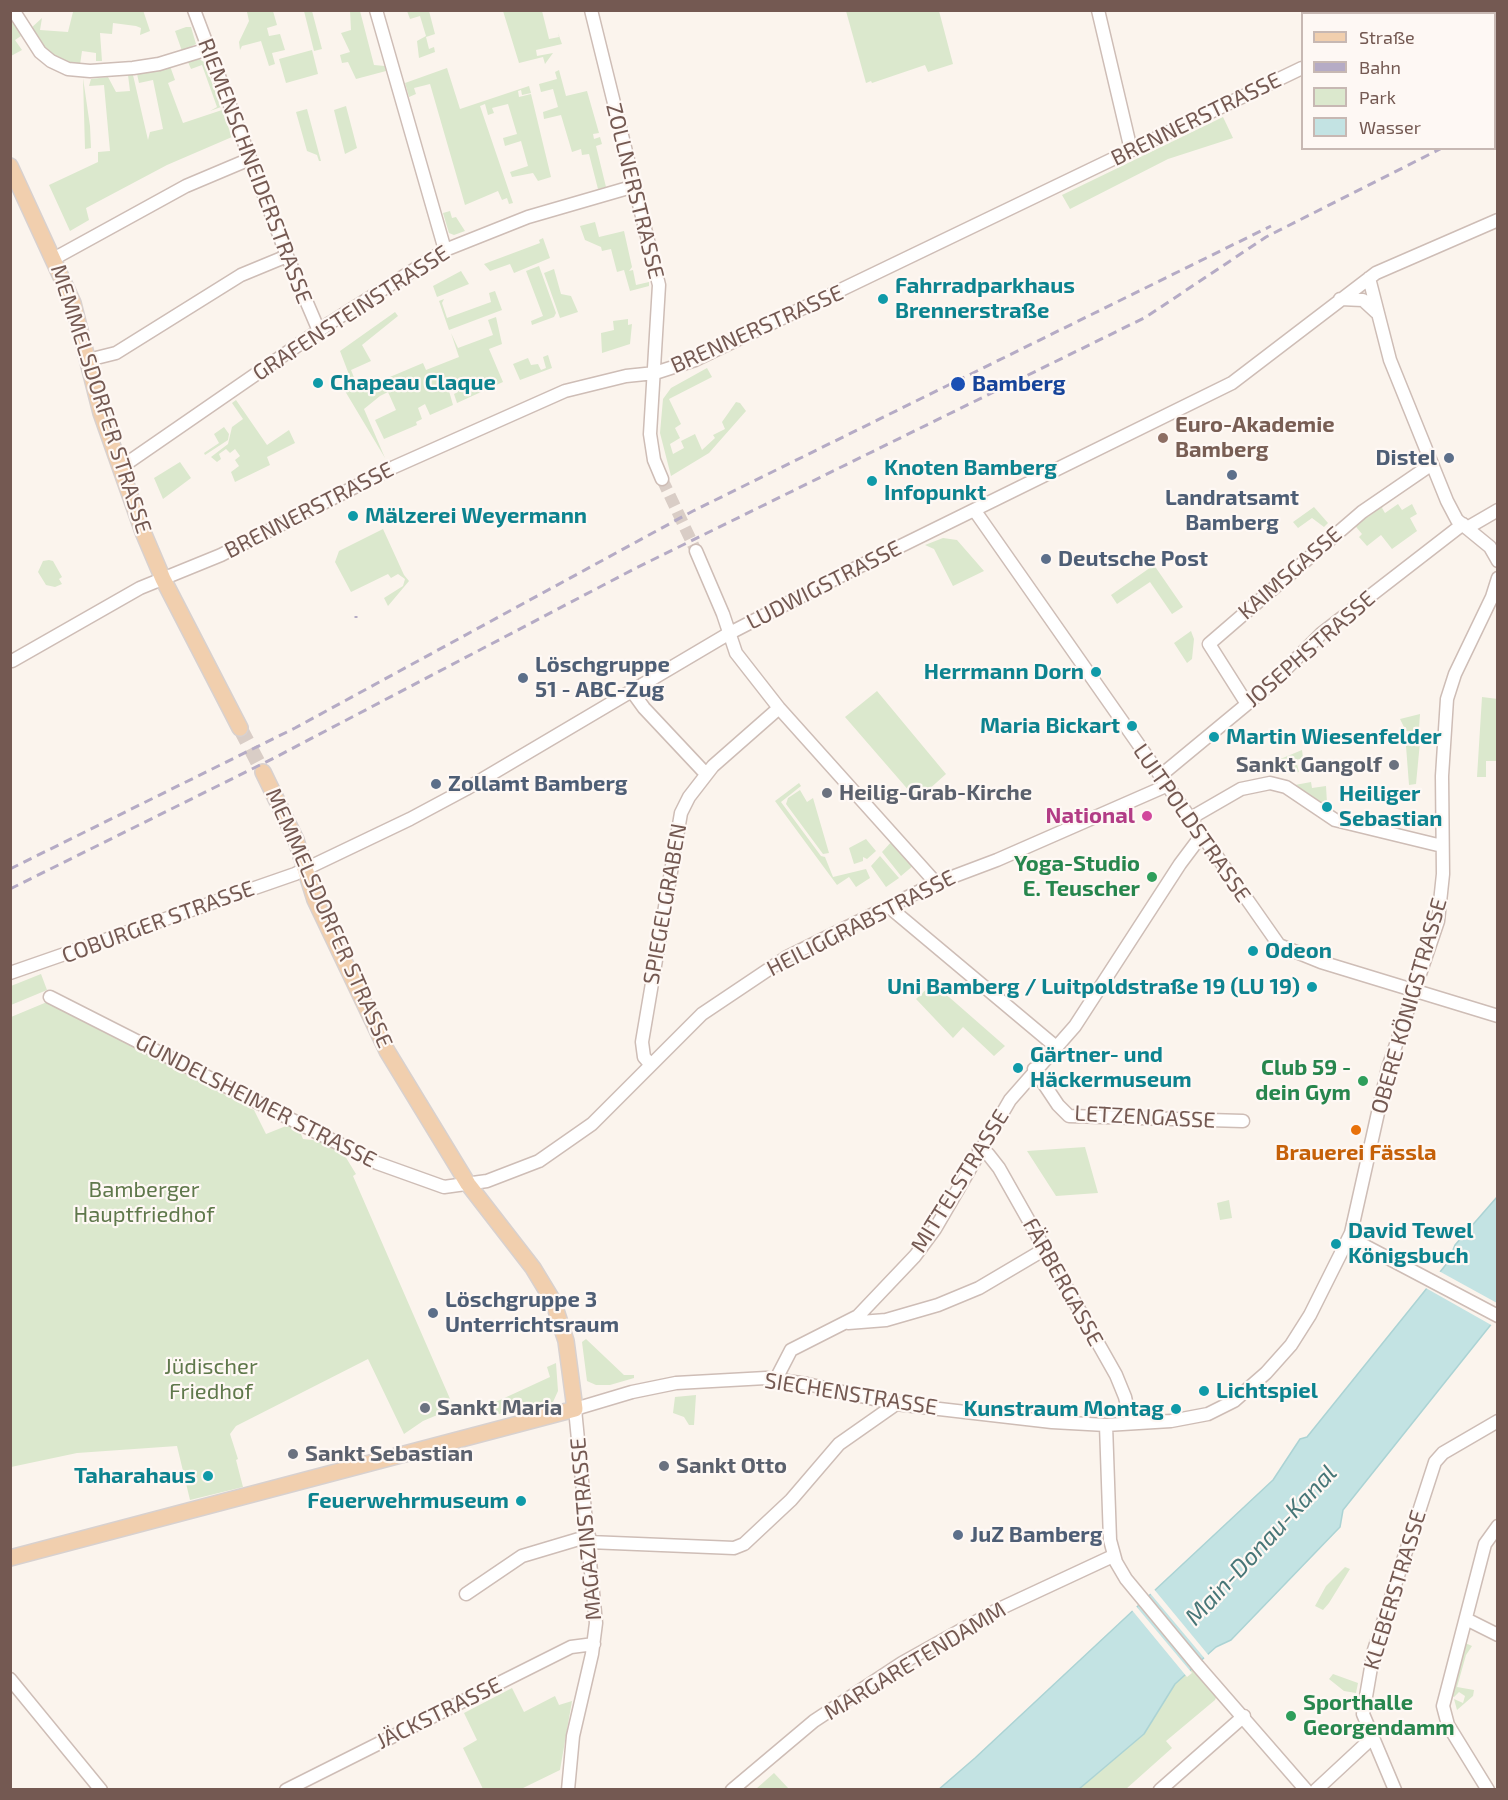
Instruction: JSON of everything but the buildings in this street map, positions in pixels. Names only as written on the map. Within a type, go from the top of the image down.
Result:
[{"type":"main road","name":"MEMMELSDORFER STRASSE","points":[[10,166],[73,303],[101,413],[163,579],[240,728]]},
{"type":"main road","name":"MEMMELSDORFER STRASSE","points":[[263,772],[296,840],[315,900],[387,1051],[468,1184],[533,1268],[555,1305],[566,1341],[575,1409]]},
{"type":"main road","name":"SIECHENSTRASSE","points":[[10,1558],[575,1409]]},
{"type":"street","points":[[13,10],[40,52],[51,62],[68,69],[90,72],[133,68],[159,64],[208,49]]},
{"type":"street","name":"RIEMENSCHNEIDERSTRASSE","points":[[194,10],[286,256],[319,331]]},
{"type":"street","points":[[375,10],[445,250]]},
{"type":"street","name":"ZOLLNERSTRASSE","points":[[591,10],[659,285],[650,434],[654,460],[662,479]]},
{"type":"street","points":[[1098,10],[1131,150]]},
{"type":"street","name":"BRENNERSTRASSE","points":[[12,661],[88,615],[140,588],[221,555],[362,482],[546,398],[622,376],[655,374],[678,368],[1301,68]]},
{"type":"street","points":[[54,258],[186,186],[250,159]]},
{"type":"street","name":"GRAFENSTEINSTRASSE","points":[[120,468],[319,331],[445,250],[528,217],[635,186]]},
{"type":"street","name":"LUDWIGSTRASSE","points":[[305,869],[466,789],[728,634],[854,568],[975,511],[1232,383],[1369,278],[1392,264],[1497,220]]},
{"type":"street","points":[[88,360],[116,353],[230,282],[286,256]]},
{"type":"street","points":[[1369,278],[1390,360],[1453,514],[1490,547],[1497,561]]},
{"type":"street","points":[[1340,299],[1363,300],[1377,313]]},
{"type":"street","name":"KAIMSGASSE","points":[[1247,704],[1209,644],[1362,512],[1432,464]]},
{"type":"street","name":"JOSEPHSTRASSE","points":[[1163,781],[1279,677],[1321,634],[1465,526],[1497,510]]},
{"type":"street","name":"LUITPOLDSTRASSE","points":[[975,511],[1279,945],[1295,953],[1497,1016]]},
{"type":"street","points":[[696,551],[723,614],[736,653],[779,708],[936,883]]},
{"type":"street","name":"OBERE KÖNIGSTRASSE","points":[[1191,1418],[1208,1414],[1234,1401],[1279,1361],[1310,1316],[1350,1238],[1388,1068],[1413,990],[1431,944],[1441,903],[1442,776],[1447,699],[1455,674],[1492,597],[1497,578]]},
{"type":"street","points":[[631,690],[644,708],[706,774]]},
{"type":"street","name":"SPIEGELGRABEN","points":[[651,1065],[644,1057],[642,1042],[677,826],[689,797],[706,774],[779,708]]},
{"type":"street","name":"HEILIGGRABSTRASSE","points":[[468,1184],[487,1181],[534,1164],[550,1154],[592,1124],[702,1014],[760,974],[811,944],[936,883],[997,860],[1163,781]]},
{"type":"street","points":[[1190,819],[1249,785],[1270,783],[1286,787],[1335,819],[1442,846]]},
{"type":"street","name":"MITTELSTRASSE","points":[[776,1379],[791,1350],[847,1323],[880,1295],[926,1241],[1010,1100],[1081,1017],[1180,864],[1201,836]]},
{"type":"street","name":"COBURGER STRASSE","points":[[10,973],[103,943],[305,869]]},
{"type":"street","points":[[889,907],[1055,1046]]},
{"type":"street","name":"GUNDELSHEIMER STRASSE","points":[[50,997],[294,1118],[362,1156],[434,1185],[449,1188],[468,1184]]},
{"type":"street","name":"LETZENGASSE","points":[[1034,1070],[1058,1105],[1069,1116],[1243,1121]]},
{"type":"street","name":"FÄRBERGASSE","points":[[979,1149],[988,1154],[999,1168],[1116,1375],[1125,1397],[1131,1424]]},
{"type":"street","points":[[1350,1238],[1497,1316]]},
{"type":"street","points":[[847,1323],[886,1320],[938,1305],[979,1288],[1045,1249]]},
{"type":"street","name":"SIECHENSTRASSE","points":[[575,1409],[621,1395],[676,1383],[776,1379],[896,1404],[1052,1422],[1106,1425],[1191,1418]]},
{"type":"street","points":[[466,1594],[522,1556],[589,1539],[735,1548],[744,1544],[791,1500],[839,1444],[896,1404]]},
{"type":"street","name":"MAGAZINSTRASSE","points":[[568,1790],[573,1736],[594,1644],[594,1591],[575,1409]]},
{"type":"street","name":"KLEBERSTRASSE","points":[[1395,1790],[1365,1721],[1364,1705],[1374,1650],[1430,1475],[1440,1455],[1497,1421]]},
{"type":"street","points":[[1106,1425],[1110,1540],[1113,1556],[1126,1579],[1306,1790]]},
{"type":"street","points":[[1488,1790],[1444,1715],[1445,1698],[1485,1544],[1497,1526]]},
{"type":"street","name":"MARGARETENDAMM","points":[[732,1790],[814,1721],[902,1663],[997,1610],[1113,1556]]},
{"type":"street","points":[[1466,1618],[1497,1635]]},
{"type":"street","name":"JÄCKSTRASSE","points":[[286,1790],[571,1647],[594,1644]]},
{"type":"street","points":[[10,1679],[101,1790]]},
{"type":"street","points":[[1160,1790],[1244,1716]]},
{"type":"street","points":[[1316,1790],[1372,1738]]},
{"type":"green space","points":[[143,10],[150,31],[140,35],[141,28],[113,23],[112,34],[100,33],[102,61],[96,61],[96,53],[82,51],[80,65],[67,63],[49,53],[30,29],[42,18],[40,30],[68,32],[73,12],[69,11]]},
{"type":"green space","points":[[273,11],[277,25],[267,28],[269,36],[280,34],[285,50],[272,53],[275,64],[269,66],[261,41],[242,46],[240,50],[239,42],[249,21],[247,12]]},
{"type":"green space","points":[[304,11],[312,11],[322,49],[314,51]]},
{"type":"green space","points":[[350,11],[360,11],[374,65],[385,66],[386,71],[356,79],[348,62],[342,63],[340,55],[350,52],[341,33],[351,30]]},
{"type":"green space","points":[[407,11],[429,11],[435,34],[426,37],[429,49],[434,47],[435,52],[419,58],[417,41],[426,36],[420,16],[410,19]]},
{"type":"green space","points":[[503,11],[542,11],[549,39],[559,37],[558,33],[562,44],[536,50],[537,56],[553,53],[545,64],[543,57],[519,63]]},
{"type":"green space","points":[[846,11],[939,11],[953,64],[928,72],[925,65],[866,83]]},
{"type":"green space","points":[[10,15],[21,36],[15,40],[22,50],[11,56]]},
{"type":"green space","points":[[191,27],[196,44],[182,51],[175,31]]},
{"type":"green space","points":[[312,50],[318,74],[286,83],[279,59]]},
{"type":"green space","points":[[199,59],[204,62],[221,107],[210,111],[217,107],[202,65],[191,69],[188,62]]},
{"type":"green space","points":[[170,66],[175,80],[168,83],[183,123],[222,110],[232,137],[167,165],[86,208],[89,220],[70,231],[49,185],[98,162],[98,152],[110,151],[104,85],[89,86],[91,79],[108,77],[116,92],[130,91],[128,75],[133,75],[148,140],[150,132],[163,129],[153,80],[139,83],[137,74]]},
{"type":"green space","points":[[447,68],[460,109],[529,86],[531,93],[522,95],[521,90],[518,91],[519,97],[531,94],[551,177],[538,181],[533,173],[512,177],[510,172],[528,166],[521,141],[505,146],[503,138],[517,134],[508,104],[492,108],[494,113],[488,115],[485,104],[480,106],[513,203],[509,204],[507,198],[502,200],[498,191],[465,205],[430,84],[414,88],[416,94],[409,97],[405,83]]},
{"type":"green space","points":[[559,70],[566,96],[587,91],[599,133],[593,134],[594,139],[600,137],[602,144],[596,146],[606,187],[598,189],[589,154],[582,155],[581,149],[572,152],[561,115],[544,119],[543,112],[558,107],[553,89],[541,92],[539,84],[557,79],[555,72]]},
{"type":"green space","points":[[83,78],[91,148],[85,149]]},
{"type":"green space","points":[[346,106],[357,148],[345,154],[334,110]]},
{"type":"green space","points":[[307,109],[321,161],[317,155],[307,151],[296,112]]},
{"type":"green space","points":[[1223,117],[1233,138],[1168,159],[1070,209],[1062,195]]},
{"type":"green space","points":[[450,211],[452,218],[456,217],[465,231],[454,235],[449,233],[443,213]]},
{"type":"green space","points":[[595,222],[599,237],[624,231],[632,267],[629,271],[633,270],[636,285],[649,282],[649,286],[630,291],[624,270],[617,272],[611,249],[602,251],[601,247],[585,240],[580,226]]},
{"type":"green space","points":[[543,238],[550,258],[514,273],[510,264],[490,271],[484,264],[540,243],[539,240]]},
{"type":"green space","points":[[539,266],[556,313],[554,317],[532,325],[531,321],[543,316],[526,271]]},
{"type":"green space","points":[[554,269],[561,294],[571,296],[578,312],[560,318],[544,273]]},
{"type":"green space","points":[[461,271],[469,284],[437,297],[433,286]]},
{"type":"green space","points":[[495,291],[502,310],[449,330],[439,301],[444,299],[442,303],[447,318],[491,302],[489,293]]},
{"type":"green space","points":[[395,312],[398,316],[362,345],[371,361],[351,370],[359,390],[423,363],[426,370],[459,357],[451,333],[458,348],[493,335],[488,320],[496,317],[502,344],[489,349],[503,382],[457,403],[454,394],[458,392],[457,390],[449,391],[453,405],[430,415],[425,404],[418,408],[422,419],[416,422],[417,425],[384,439],[375,420],[396,410],[388,392],[380,396],[364,409],[385,458],[345,391],[353,385],[340,351]]},
{"type":"green space","points":[[628,319],[628,325],[632,324],[630,344],[602,353],[601,333],[614,330],[613,321]]},
{"type":"green space","points":[[548,355],[552,368],[520,380],[513,364],[528,358],[531,365],[538,364],[541,370],[546,368],[543,357]]},
{"type":"green space","points":[[707,368],[712,377],[669,399],[681,424],[675,428],[680,438],[670,444],[673,454],[684,448],[681,441],[695,434],[702,450],[715,438],[713,435],[725,429],[722,422],[736,402],[740,403],[746,411],[709,453],[671,476],[660,433],[663,399],[671,388]]},
{"type":"green space","points":[[236,400],[267,445],[289,430],[295,443],[267,457],[270,465],[235,482],[231,472],[239,466],[235,460],[240,456],[235,449],[230,453],[226,449],[219,454],[221,459],[217,462],[211,457],[228,444],[232,427],[243,419],[232,403]]},
{"type":"green space","points":[[224,427],[229,434],[228,440],[205,455],[204,453],[219,443],[214,434]]},
{"type":"green space","points":[[180,462],[191,478],[163,499],[154,478]]},
{"type":"green space","points":[[1386,503],[1382,508],[1385,513],[1398,504],[1402,510],[1412,504],[1417,514],[1410,518],[1417,531],[1392,549],[1381,535],[1367,546],[1359,537],[1362,534],[1352,522],[1365,512],[1368,517]]},
{"type":"green space","points":[[1314,507],[1328,523],[1324,527],[1312,518],[1298,528],[1293,522]]},
{"type":"green space","points":[[383,529],[409,581],[388,606],[384,598],[403,586],[405,579],[398,574],[391,578],[388,574],[351,592],[335,562],[339,551]]},
{"type":"green space","points":[[943,538],[957,540],[984,571],[953,586],[934,549],[925,545]]},
{"type":"green space","points":[[43,561],[53,561],[62,577],[59,579],[62,584],[55,587],[46,585],[38,572]]},
{"type":"green space","points":[[1154,565],[1183,607],[1172,614],[1150,582],[1117,604],[1111,595]]},
{"type":"green space","points":[[1191,631],[1194,639],[1192,659],[1187,663],[1174,643]]},
{"type":"green space","points":[[877,691],[946,774],[917,800],[845,717]]},
{"type":"green space","points":[[1482,697],[1498,699],[1497,761],[1486,761],[1486,777],[1477,777]]},
{"type":"green space","points":[[1420,714],[1419,728],[1413,732],[1406,731],[1400,719]]},
{"type":"green space","points":[[1405,733],[1420,742],[1416,784],[1409,785]]},
{"type":"green space","points":[[1302,750],[1303,758],[1296,760],[1299,772],[1293,773],[1292,769],[1284,772],[1278,760]]},
{"type":"green space","points":[[1311,782],[1312,788],[1326,786],[1327,803],[1332,808],[1296,788],[1295,785]]},
{"type":"green space","points":[[799,783],[801,786],[781,802],[821,856],[825,857],[833,877],[866,869],[870,878],[856,887],[849,877],[837,885],[775,801]]},
{"type":"green space","points":[[800,790],[807,802],[813,798],[829,853],[823,854],[786,804],[788,798]]},
{"type":"green space","points":[[866,839],[876,851],[867,859],[863,857],[863,861],[854,864],[849,848]]},
{"type":"green space","points":[[893,840],[914,865],[901,876],[882,852]]},
{"type":"green space","points":[[880,856],[899,878],[886,887],[871,866]]},
{"type":"green space","points":[[41,974],[47,990],[11,1005],[11,986]]},
{"type":"green space","points":[[933,983],[1005,1046],[994,1056],[963,1027],[953,1038],[916,999]]},
{"type":"green space","name":"Bamberger Hauptfriedhof","points":[[47,1002],[254,1110],[266,1134],[296,1122],[303,1139],[323,1141],[345,1156],[356,1174],[353,1176],[454,1408],[423,1421],[404,1434],[368,1359],[236,1426],[230,1434],[238,1459],[236,1460],[243,1487],[190,1500],[177,1446],[77,1453],[11,1467],[11,1017]]},
{"type":"green space","points":[[1085,1147],[1098,1193],[1056,1196],[1027,1151]]},
{"type":"green space","points":[[1229,1200],[1232,1218],[1220,1220],[1217,1203]]},
{"type":"green space","points":[[586,1339],[624,1375],[634,1375],[634,1378],[610,1385],[596,1385],[587,1381],[582,1342]]},
{"type":"green space","points":[[556,1363],[558,1391],[553,1402],[547,1406],[530,1407],[490,1416],[487,1406],[550,1377],[547,1367]]},
{"type":"green space","points":[[696,1395],[694,1425],[689,1425],[684,1417],[673,1413],[675,1397]]},
{"type":"green space","points":[[1345,1567],[1350,1569],[1329,1603],[1323,1610],[1315,1606],[1326,1586]]},
{"type":"green space","points":[[1463,1642],[1472,1646],[1466,1655],[1457,1687],[1474,1690],[1473,1696],[1457,1710],[1454,1699],[1463,1703],[1465,1696],[1459,1692],[1454,1697],[1449,1695]]},
{"type":"green space","points":[[1198,1663],[1220,1688],[1215,1700],[1166,1741],[1172,1748],[1126,1789],[1078,1790],[1144,1734],[1175,1684]]},
{"type":"green space","points":[[1333,1674],[1358,1683],[1356,1693],[1344,1691],[1329,1679]]},
{"type":"green space","points":[[512,1688],[524,1712],[555,1696],[559,1705],[572,1701],[560,1770],[521,1789],[483,1789],[463,1748],[477,1740],[464,1713]]},
{"type":"green space","points":[[774,1773],[789,1789],[756,1789]]},
{"type":"water","name":"Main-Donau-Kanal","points":[[1497,1197],[1497,1317],[1343,1510],[1340,1527],[1231,1640],[1216,1647],[1175,1684],[1144,1734],[1079,1789],[938,1790],[1273,1480],[1300,1439],[1307,1437],[1448,1262],[1455,1245]]},
{"type":"pier","points":[[1437,1270],[1497,1303],[1498,1321],[1493,1326],[1424,1287]]},
{"type":"pier","points":[[1153,1588],[1210,1657],[1206,1660],[1149,1592]]},
{"type":"pier","points":[[1135,1605],[1192,1673],[1187,1677],[1131,1609]]},
{"type":"tunnel","points":[[662,479],[696,551]]},
{"type":"tunnel","points":[[240,728],[263,772]]},
{"type":"railway","points":[[10,889],[276,757],[634,569],[1146,317],[1266,237],[1438,150]]},
{"type":"railway","points":[[10,869],[295,728],[693,511],[1271,226]]},
{"type":"place","name":"Fahrradparkhaus Brennerstraße","points":[[883,299]]},
{"type":"place","name":"Chapeau Claque","points":[[318,383]]},
{"type":"place","name":"Bamberg","points":[[958,384]]},
{"type":"place","name":"Euro-Akademie Bamberg","points":[[1163,438]]},
{"type":"place","name":"Distel","points":[[1449,458]]},
{"type":"place","name":"Landratsamt Bamberg","points":[[1232,475]]},
{"type":"place","name":"Knoten Bamberg Infopunkt","points":[[872,481]]},
{"type":"place","name":"Mälzerei Weyermann","points":[[353,516]]},
{"type":"place","name":"Deutsche Post","points":[[1046,559]]},
{"type":"place","name":"Herrmann Dorn","points":[[1096,672]]},
{"type":"place","name":"Löschgruppe 51 - ABC-Zug","points":[[523,678]]},
{"type":"place","name":"Maria Bickart","points":[[1132,726]]},
{"type":"place","name":"Martin Wiesenfelder","points":[[1214,737]]},
{"type":"place","name":"Sankt Gangolf","points":[[1394,765]]},
{"type":"place","name":"Zollamt Bamberg","points":[[436,784]]},
{"type":"place","name":"Heilig-Grab-Kirche","points":[[827,793]]},
{"type":"place","name":"Heiliger Sebastian","points":[[1327,807]]},
{"type":"place","name":"National","points":[[1147,816]]},
{"type":"place","name":"Yoga-Studio E. Teuscher","points":[[1152,877]]},
{"type":"place","name":"Odeon","points":[[1253,951]]},
{"type":"place","name":"Uni Bamberg / Luitpoldstraße 19 (LU 19)","points":[[1312,987]]},
{"type":"place","name":"Gärtner- und Häckermuseum","points":[[1018,1068]]},
{"type":"place","name":"Club 59 - dein Gym","points":[[1363,1081]]},
{"type":"place","name":"Brauerei Fässla","points":[[1356,1130]]},
{"type":"place","name":"David Tewel Königsbuch","points":[[1336,1244]]},
{"type":"place","name":"Löschgruppe 3 Unterrichtsraum","points":[[433,1313]]},
{"type":"place","name":"Lichtspiel","points":[[1204,1391]]},
{"type":"place","name":"Sankt Maria","points":[[425,1408]]},
{"type":"place","name":"Kunstraum Montag","points":[[1176,1409]]},
{"type":"place","name":"Sankt Sebastian","points":[[293,1454]]},
{"type":"place","name":"Sankt Otto","points":[[664,1466]]},
{"type":"place","name":"Taharahaus","points":[[208,1476]]},
{"type":"place","name":"Feuerwehrmuseum","points":[[521,1501]]},
{"type":"place","name":"JuZ Bamberg","points":[[958,1535]]},
{"type":"place","name":"Sporthalle Georgendamm","points":[[1291,1716]]},
{"type":"park label","name":"Jüdischer Friedhof","points":[[211,1380]]}]
